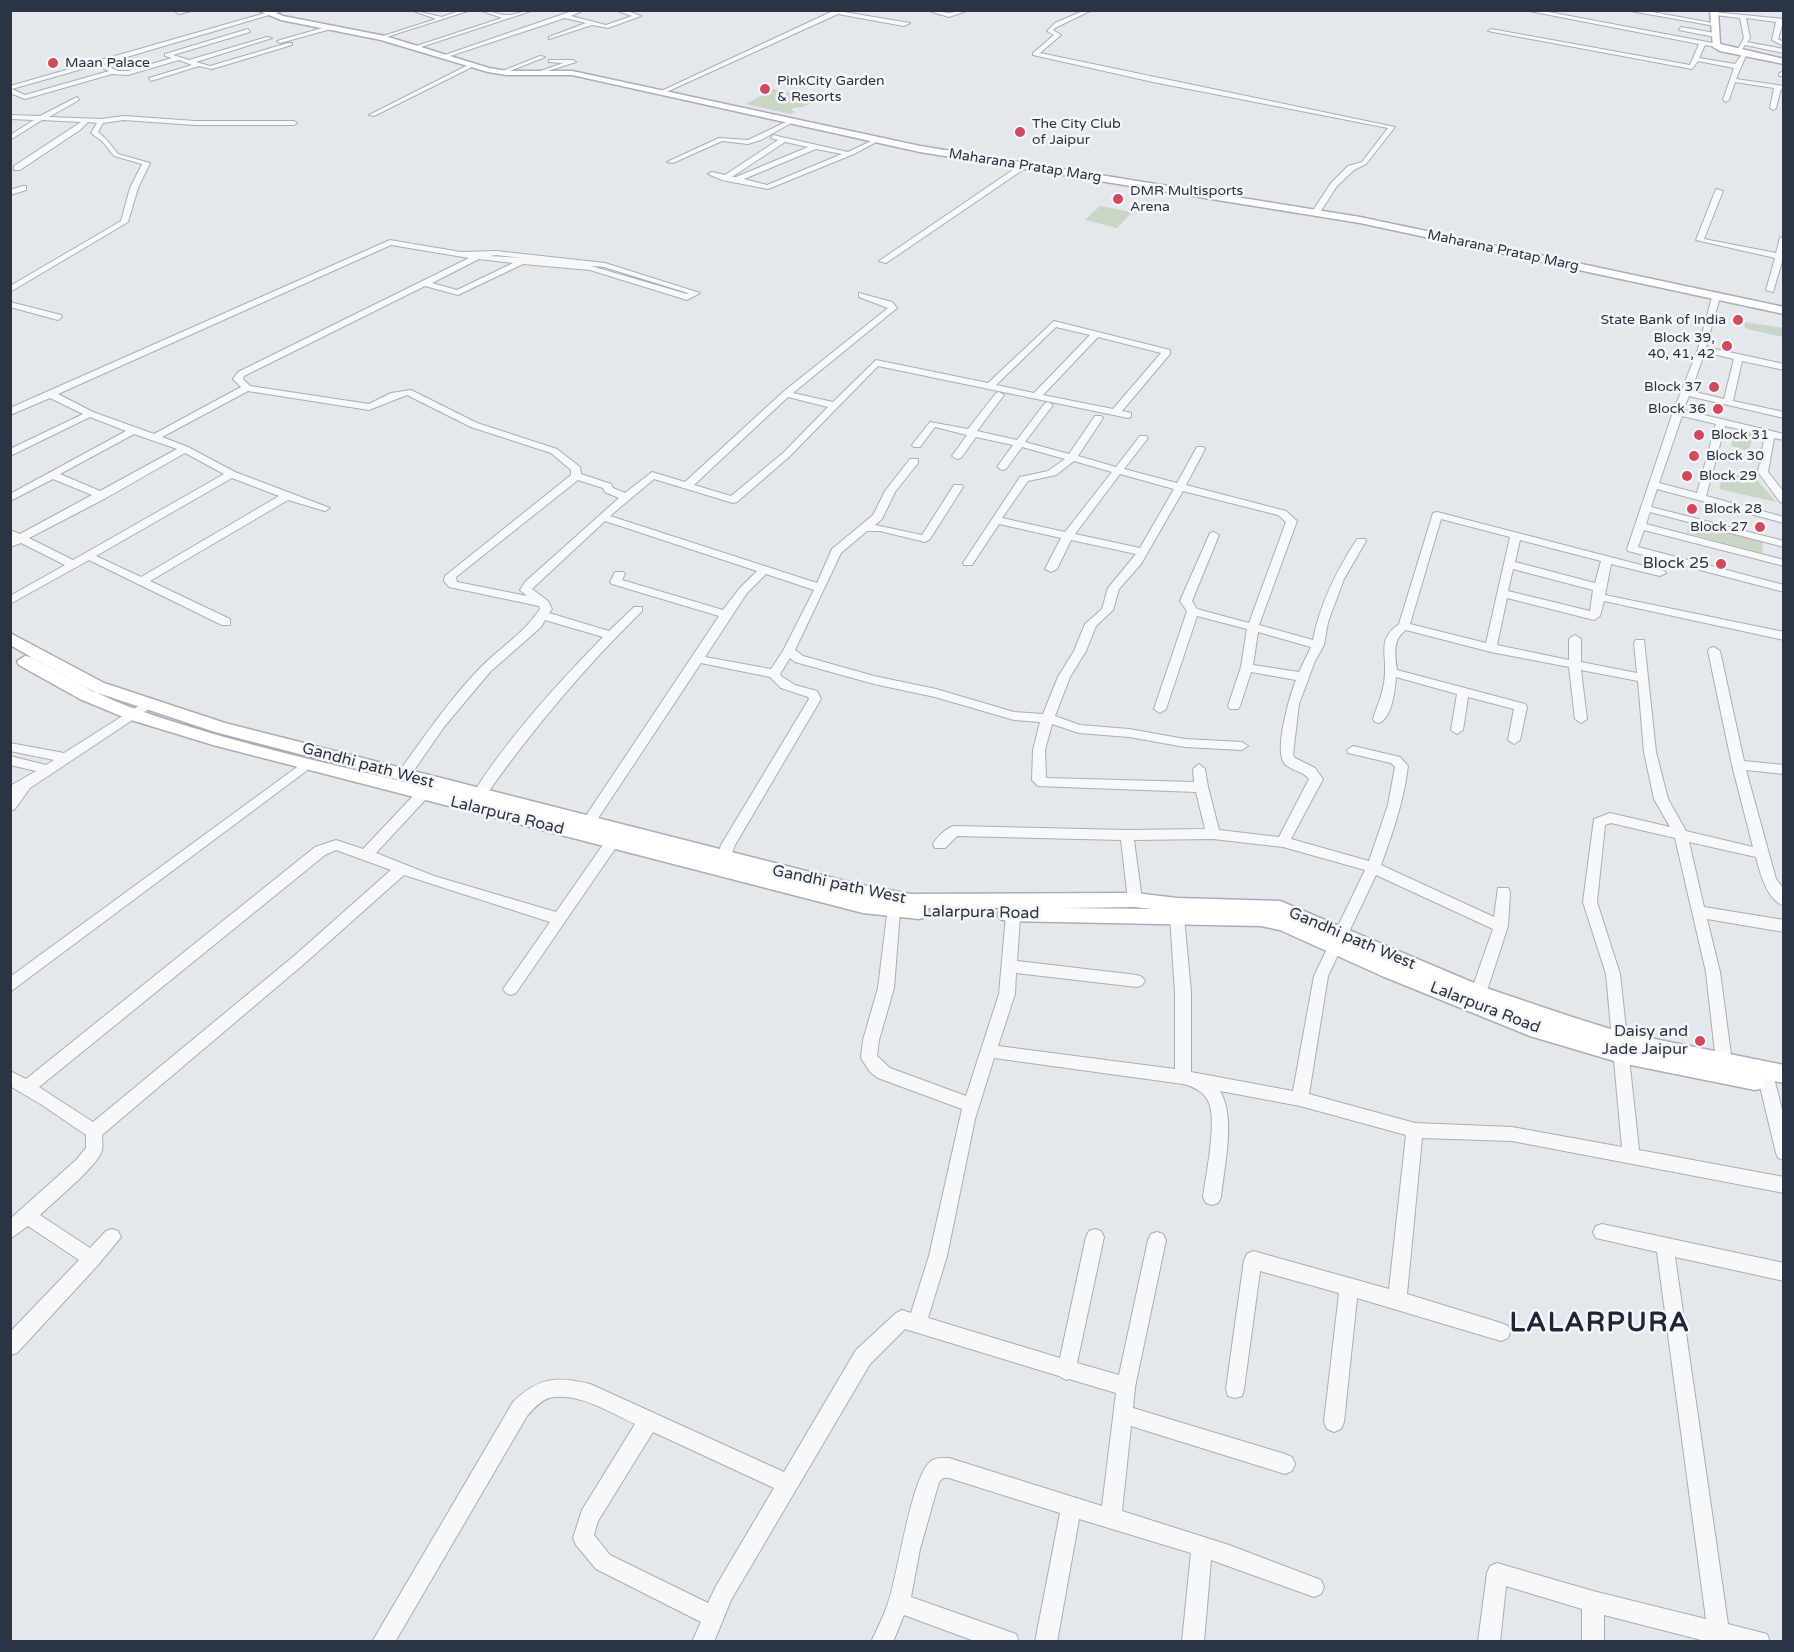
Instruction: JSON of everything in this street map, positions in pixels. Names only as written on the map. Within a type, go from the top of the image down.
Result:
[{"type":"street","points":[[179,12],[193,10]]},
{"type":"street","name":"Maharana Pratap Marg","points":[[260,10],[382,38],[470,66],[504,72],[572,74],[873,139],[1023,167],[1316,212],[1716,297],[1784,309]]},
{"type":"street","points":[[416,10],[413,11],[442,19]]},
{"type":"street","points":[[382,38],[469,10]]},
{"type":"street","points":[[482,10],[507,17],[522,10]]},
{"type":"street","points":[[412,47],[532,10]]},
{"type":"street","points":[[442,57],[582,10]]},
{"type":"street","points":[[565,16],[606,27],[638,16],[617,10]]},
{"type":"street","points":[[928,10],[949,15],[967,10]]},
{"type":"street","points":[[1090,10],[1080,17],[1053,26],[1050,31],[1058,35],[1035,54],[1153,80],[1392,127],[1364,163],[1351,168],[1334,185],[1316,212]]},
{"type":"street","points":[[1526,10],[1571,18],[1600,27],[1702,42],[1784,62]]},
{"type":"street","points":[[1571,18],[1577,10]]},
{"type":"street","points":[[1627,10],[1715,24]]},
{"type":"street","points":[[1663,25],[1681,10]]},
{"type":"street","points":[[660,93],[838,12],[907,24],[838,12]]},
{"type":"street","points":[[1719,47],[1715,34],[1715,12],[1781,21],[1775,40],[1784,44]]},
{"type":"street","points":[[10,90],[228,25],[278,14]]},
{"type":"street","points":[[228,25],[245,30],[269,38],[290,44],[215,68],[197,65],[167,55],[245,30],[278,14]]},
{"type":"street","points":[[1726,100],[1735,66],[1748,33],[1743,16]]},
{"type":"street","points":[[551,38],[592,23]]},
{"type":"street","points":[[280,41],[333,28]]},
{"type":"street","points":[[1677,28],[1715,34]]},
{"type":"street","points":[[522,30],[532,33]]},
{"type":"street","points":[[1491,31],[1692,67],[1702,42]]},
{"type":"street","points":[[541,36],[560,41]]},
{"type":"street","points":[[188,62],[269,38]]},
{"type":"street","points":[[157,40],[167,43]]},
{"type":"street","points":[[1744,43],[1784,51]]},
{"type":"street","points":[[10,90],[25,98],[156,57]]},
{"type":"street","points":[[504,72],[542,57]]},
{"type":"street","points":[[96,63],[112,71],[128,73],[177,59]]},
{"type":"street","points":[[1695,59],[1735,66]]},
{"type":"street","points":[[540,73],[573,62],[552,61]]},
{"type":"street","points":[[151,79],[197,65]]},
{"type":"street","points":[[372,115],[470,66]]},
{"type":"street","points":[[1773,108],[1781,75]]},
{"type":"street","points":[[1733,80],[1778,87]]},
{"type":"street","points":[[10,138],[77,99]]},
{"type":"street","points":[[10,119],[86,122],[124,118],[195,123],[294,123]]},
{"type":"street","points":[[10,290],[124,222],[134,188],[146,163],[115,154],[104,140],[94,133],[101,121]]},
{"type":"street","points":[[13,170],[86,122]]},
{"type":"street","points":[[671,162],[721,139],[748,142],[759,140],[792,122]]},
{"type":"street","points":[[772,136],[842,155]]},
{"type":"street","points":[[725,178],[785,139]]},
{"type":"street","points":[[712,174],[768,186],[842,155],[873,139]]},
{"type":"street","points":[[736,180],[816,147]]},
{"type":"street","points":[[883,261],[1023,167]]},
{"type":"street","points":[[10,193],[23,188]]},
{"type":"street","points":[[1719,191],[1700,240],[1779,256]]},
{"type":"street","points":[[1770,290],[1779,273],[1779,256],[1784,238]]},
{"type":"street","points":[[10,412],[46,393],[261,296],[295,278],[301,278],[300,281],[390,242],[462,254],[527,258],[624,269],[696,293],[687,297],[590,266]]},
{"type":"street","points":[[482,254],[242,374],[238,379],[247,388],[369,406],[380,404],[394,395],[408,392],[474,425],[554,451],[576,469],[576,476]]},
{"type":"street","points":[[424,283],[458,292],[527,258]]},
{"type":"street","points":[[686,487],[786,394],[893,308],[889,304],[862,295]]},
{"type":"street","points":[[1716,297],[1702,349],[1678,412],[1632,549],[1784,589]]},
{"type":"street","points":[[10,304],[58,317]]},
{"type":"street","points":[[990,386],[1054,324],[1167,352],[1116,412]]},
{"type":"street","points":[[1036,396],[1096,334]]},
{"type":"street","points":[[1702,349],[1784,367]]},
{"type":"street","points":[[1728,402],[1738,357]]},
{"type":"street","points":[[543,609],[526,590],[529,584],[652,475],[733,500],[786,454],[876,363],[1128,415]]},
{"type":"street","points":[[154,438],[247,388]]},
{"type":"street","points":[[10,405],[46,393],[90,414],[185,449],[231,474],[325,508]]},
{"type":"street","points":[[1686,393],[1784,415]]},
{"type":"street","points":[[786,394],[833,405]]},
{"type":"street","points":[[957,456],[999,395]]},
{"type":"street","points":[[1002,467],[1048,405]]},
{"type":"street","points":[[1678,412],[1784,436]]},
{"type":"street","points":[[10,453],[90,414]]},
{"type":"street","points":[[968,563],[1024,479],[1054,472],[1071,457],[1098,418]]},
{"type":"street","points":[[1701,498],[1721,422]]},
{"type":"street","points":[[917,445],[933,424],[1071,457],[1282,513],[1291,518],[1292,521],[1252,627],[1246,667],[1234,706]]},
{"type":"street","points":[[10,498],[134,430]]},
{"type":"street","points":[[1770,433],[1763,472],[1784,500]]},
{"type":"street","points":[[1051,569],[1067,537],[1143,438]]},
{"type":"street","points":[[1200,448],[1136,564],[1113,588],[1107,610],[1091,624],[1080,651],[1064,677],[1044,727],[1040,750],[1039,780],[1043,783],[1201,787]]},
{"type":"street","points":[[10,544],[16,536],[102,496],[185,449]]},
{"type":"street","points":[[774,674],[789,651],[836,551],[878,516],[890,491],[914,461]]},
{"type":"street","points":[[10,602],[231,474]]},
{"type":"street","points":[[53,475],[102,496]]},
{"type":"street","points":[[576,476],[607,486],[609,490],[626,496]]},
{"type":"street","points":[[576,476],[451,576],[453,585],[543,609],[610,635]]},
{"type":"street","points":[[1654,485],[1784,520]]},
{"type":"street","points":[[865,528],[880,528],[925,539],[958,487]]},
{"type":"street","points":[[143,581],[287,496]]},
{"type":"street","points":[[1727,529],[1732,506]]},
{"type":"street","points":[[1646,508],[1784,544]]},
{"type":"street","points":[[1379,719],[1388,694],[1391,672],[1389,648],[1393,634],[1404,626],[1437,515],[1660,573]]},
{"type":"street","points":[[603,517],[820,588]]},
{"type":"street","points":[[996,520],[1142,552]]},
{"type":"street","points":[[1639,526],[1784,563]]},
{"type":"street","points":[[1214,535],[1186,601],[1193,611],[1318,645]]},
{"type":"street","points":[[1491,648],[1516,535]]},
{"type":"street","points":[[16,536],[73,565]]},
{"type":"street","points":[[1283,842],[1316,779],[1310,771],[1290,761],[1287,755],[1293,704],[1309,661],[1318,645],[1322,622],[1338,579],[1361,541]]},
{"type":"street","points":[[88,556],[226,622]]},
{"type":"street","points":[[1502,593],[1594,616],[1607,559]]},
{"type":"street","points":[[1508,564],[1599,592],[1784,636]]},
{"type":"street","points":[[588,823],[726,614],[743,591],[763,571]]},
{"type":"street","points":[[619,574],[616,582],[726,614]]},
{"type":"street","points":[[1690,574],[1784,598]]},
{"type":"street","points":[[403,776],[440,724],[486,669],[537,624],[543,609]]},
{"type":"street","points":[[479,795],[517,742],[610,635],[639,609]]},
{"type":"street","points":[[1160,709],[1193,611]]},
{"type":"street","points":[[1404,626],[1491,648],[1643,678]]},
{"type":"street","name":"Gandhi path West","points":[[10,638],[141,710],[221,728],[403,776],[428,789],[479,795],[588,823],[721,864],[911,901],[1014,908],[1135,900],[1177,905],[1280,908],[1339,939]]},
{"type":"street","points":[[1575,639],[1575,666],[1581,718]]},
{"type":"street","points":[[1640,643],[1646,724],[1661,799],[1681,834],[1713,972],[1724,1062]]},
{"type":"street","points":[[789,651],[799,659],[874,680],[936,693],[1014,716],[1048,718],[1079,729],[1129,733],[1185,743],[1242,746]]},
{"type":"street","points":[[1714,651],[1738,765],[1769,880],[1784,901]]},
{"type":"street","name":"Lalarpura Road","points":[[10,652],[86,695],[141,710],[213,739],[308,763],[428,789],[612,843],[721,864],[863,906],[893,911],[1014,908],[1262,919],[1339,939],[1389,970],[1477,1000],[1530,1027],[1774,1078]]},
{"type":"street","points":[[698,659],[774,674],[780,684],[813,694],[815,699],[728,845],[721,864]]},
{"type":"street","points":[[1246,667],[1272,674],[1304,677]]},
{"type":"street","points":[[1391,672],[1521,707],[1514,740]]},
{"type":"street","points":[[1457,730],[1463,692]]},
{"type":"street","points":[[10,791],[25,785],[141,710]]},
{"type":"street","points":[[10,747],[67,758]]},
{"type":"street","points":[[1300,1099],[1321,976],[1373,867],[1396,805],[1402,766],[1395,760],[1353,750]]},
{"type":"street","points":[[10,760],[49,770]]},
{"type":"street","points":[[10,986],[308,763]]},
{"type":"street","points":[[1738,765],[1784,770]]},
{"type":"street","points":[[1199,769],[1201,787],[1213,834]]},
{"type":"street","points":[[10,806],[25,785]]},
{"type":"street","points":[[366,855],[428,789]]},
{"type":"street","points":[[1631,1158],[1613,974],[1590,902],[1599,822],[1610,818],[1763,854]]},
{"type":"street","points":[[940,844],[954,831],[1127,835],[1213,834],[1283,842],[1373,867],[1502,926]]},
{"type":"street","points":[[1127,835],[1135,900]]},
{"type":"street","points":[[511,989],[612,843]]},
{"type":"street","points":[[26,1088],[320,851],[336,845],[400,870],[560,919]]},
{"type":"street","points":[[10,1231],[82,1166],[94,1150],[94,1132],[298,960],[400,870]]},
{"type":"street","points":[[1477,1000],[1502,926],[1503,892]]},
{"type":"street","points":[[917,1324],[938,1256],[971,1105],[1007,994],[1014,908]]},
{"type":"street","points":[[893,911],[886,988],[871,1040],[869,1058],[884,1073],[971,1105]]},
{"type":"street","points":[[1698,912],[1784,926]]},
{"type":"street","points":[[1177,917],[1190,1078]]},
{"type":"street","points":[[1009,966],[1137,981]]},
{"type":"street","points":[[1621,1047],[1724,1062],[1774,1078],[1784,1153]]},
{"type":"street","points":[[989,1050],[1190,1078],[1300,1099],[1415,1130],[1512,1134],[1784,1185]]},
{"type":"street","points":[[10,1078],[48,1100],[94,1132]]},
{"type":"street","points":[[1190,1078],[1208,1088],[1217,1101],[1219,1115],[1212,1197]]},
{"type":"street","points":[[1397,1300],[1415,1130]]},
{"type":"street","points":[[27,1216],[92,1259]]},
{"type":"street","points":[[1602,1232],[1784,1272]]},
{"type":"street","points":[[10,1346],[112,1237]]},
{"type":"street","points":[[1066,1371],[1095,1237]]},
{"type":"street","points":[[1111,1518],[1126,1387],[1157,1240]]},
{"type":"street","points":[[1665,1246],[1719,1637]]},
{"type":"street","points":[[1235,1389],[1253,1260],[1501,1332]]},
{"type":"street","points":[[1334,1422],[1349,1286]]},
{"type":"street","points":[[702,1641],[723,1593],[863,1357],[902,1319],[1066,1371],[1126,1387]]},
{"type":"street","points":[[383,1641],[520,1409],[535,1393],[560,1386],[590,1394],[789,1484]]},
{"type":"street","points":[[1122,1414],[1285,1464]]},
{"type":"street","points":[[648,1422],[589,1517],[584,1538],[603,1562],[713,1617]]},
{"type":"street","points":[[882,1641],[899,1603],[913,1538],[931,1476],[938,1468],[949,1468],[1111,1518],[1202,1547],[1314,1587]]},
{"type":"street","points":[[1046,1641],[1071,1507]]},
{"type":"street","points":[[1193,1641],[1202,1547]]},
{"type":"street","points":[[1489,1641],[1497,1573],[1719,1637],[1759,1641]]},
{"type":"street","points":[[1593,1602],[1593,1641]]},
{"type":"street","points":[[899,1603],[1008,1641]]},
{"type":"green space","points":[[773,89],[818,99],[803,107],[793,108],[791,110],[795,112],[790,114],[746,104]]},
{"type":"green space","points":[[1100,206],[1132,212],[1117,228],[1085,220]]},
{"type":"green space","points":[[1745,322],[1783,328],[1783,337],[1747,329],[1744,326]]},
{"type":"green space","points":[[1736,428],[1754,433],[1749,451],[1731,446]]},
{"type":"green space","points":[[1724,472],[1757,480],[1776,502],[1719,489]]},
{"type":"green space","points":[[1689,523],[1763,542],[1762,553],[1687,533]]},
{"type":"place","name":"Maan Palace","points":[[53,63]]},
{"type":"place","name":"PinkCity Garden & Resorts","points":[[765,89]]},
{"type":"place","name":"The City Club of Jaipur","points":[[1020,132]]},
{"type":"place","name":"DMR Multisports Arena","points":[[1118,199]]},
{"type":"place","name":"State Bank of India","points":[[1738,320]]},
{"type":"place","name":"Block 39, 40, 41, 42","points":[[1727,346]]},
{"type":"place","name":"Block 37","points":[[1714,387]]},
{"type":"place","name":"Block 36","points":[[1718,409]]},
{"type":"place","name":"Block 31","points":[[1699,435]]},
{"type":"place","name":"Block 30","points":[[1694,456]]},
{"type":"place","name":"Block 29","points":[[1687,476]]},
{"type":"place","name":"Block 28","points":[[1692,509]]},
{"type":"place","name":"Block 27","points":[[1760,527]]},
{"type":"place","name":"Block 25","points":[[1721,564]]},
{"type":"place","name":"Daisy and Jade Jaipur","points":[[1700,1041]]},
{"type":"district","name":"LALARPURA","points":[[1600,1324]]}]
